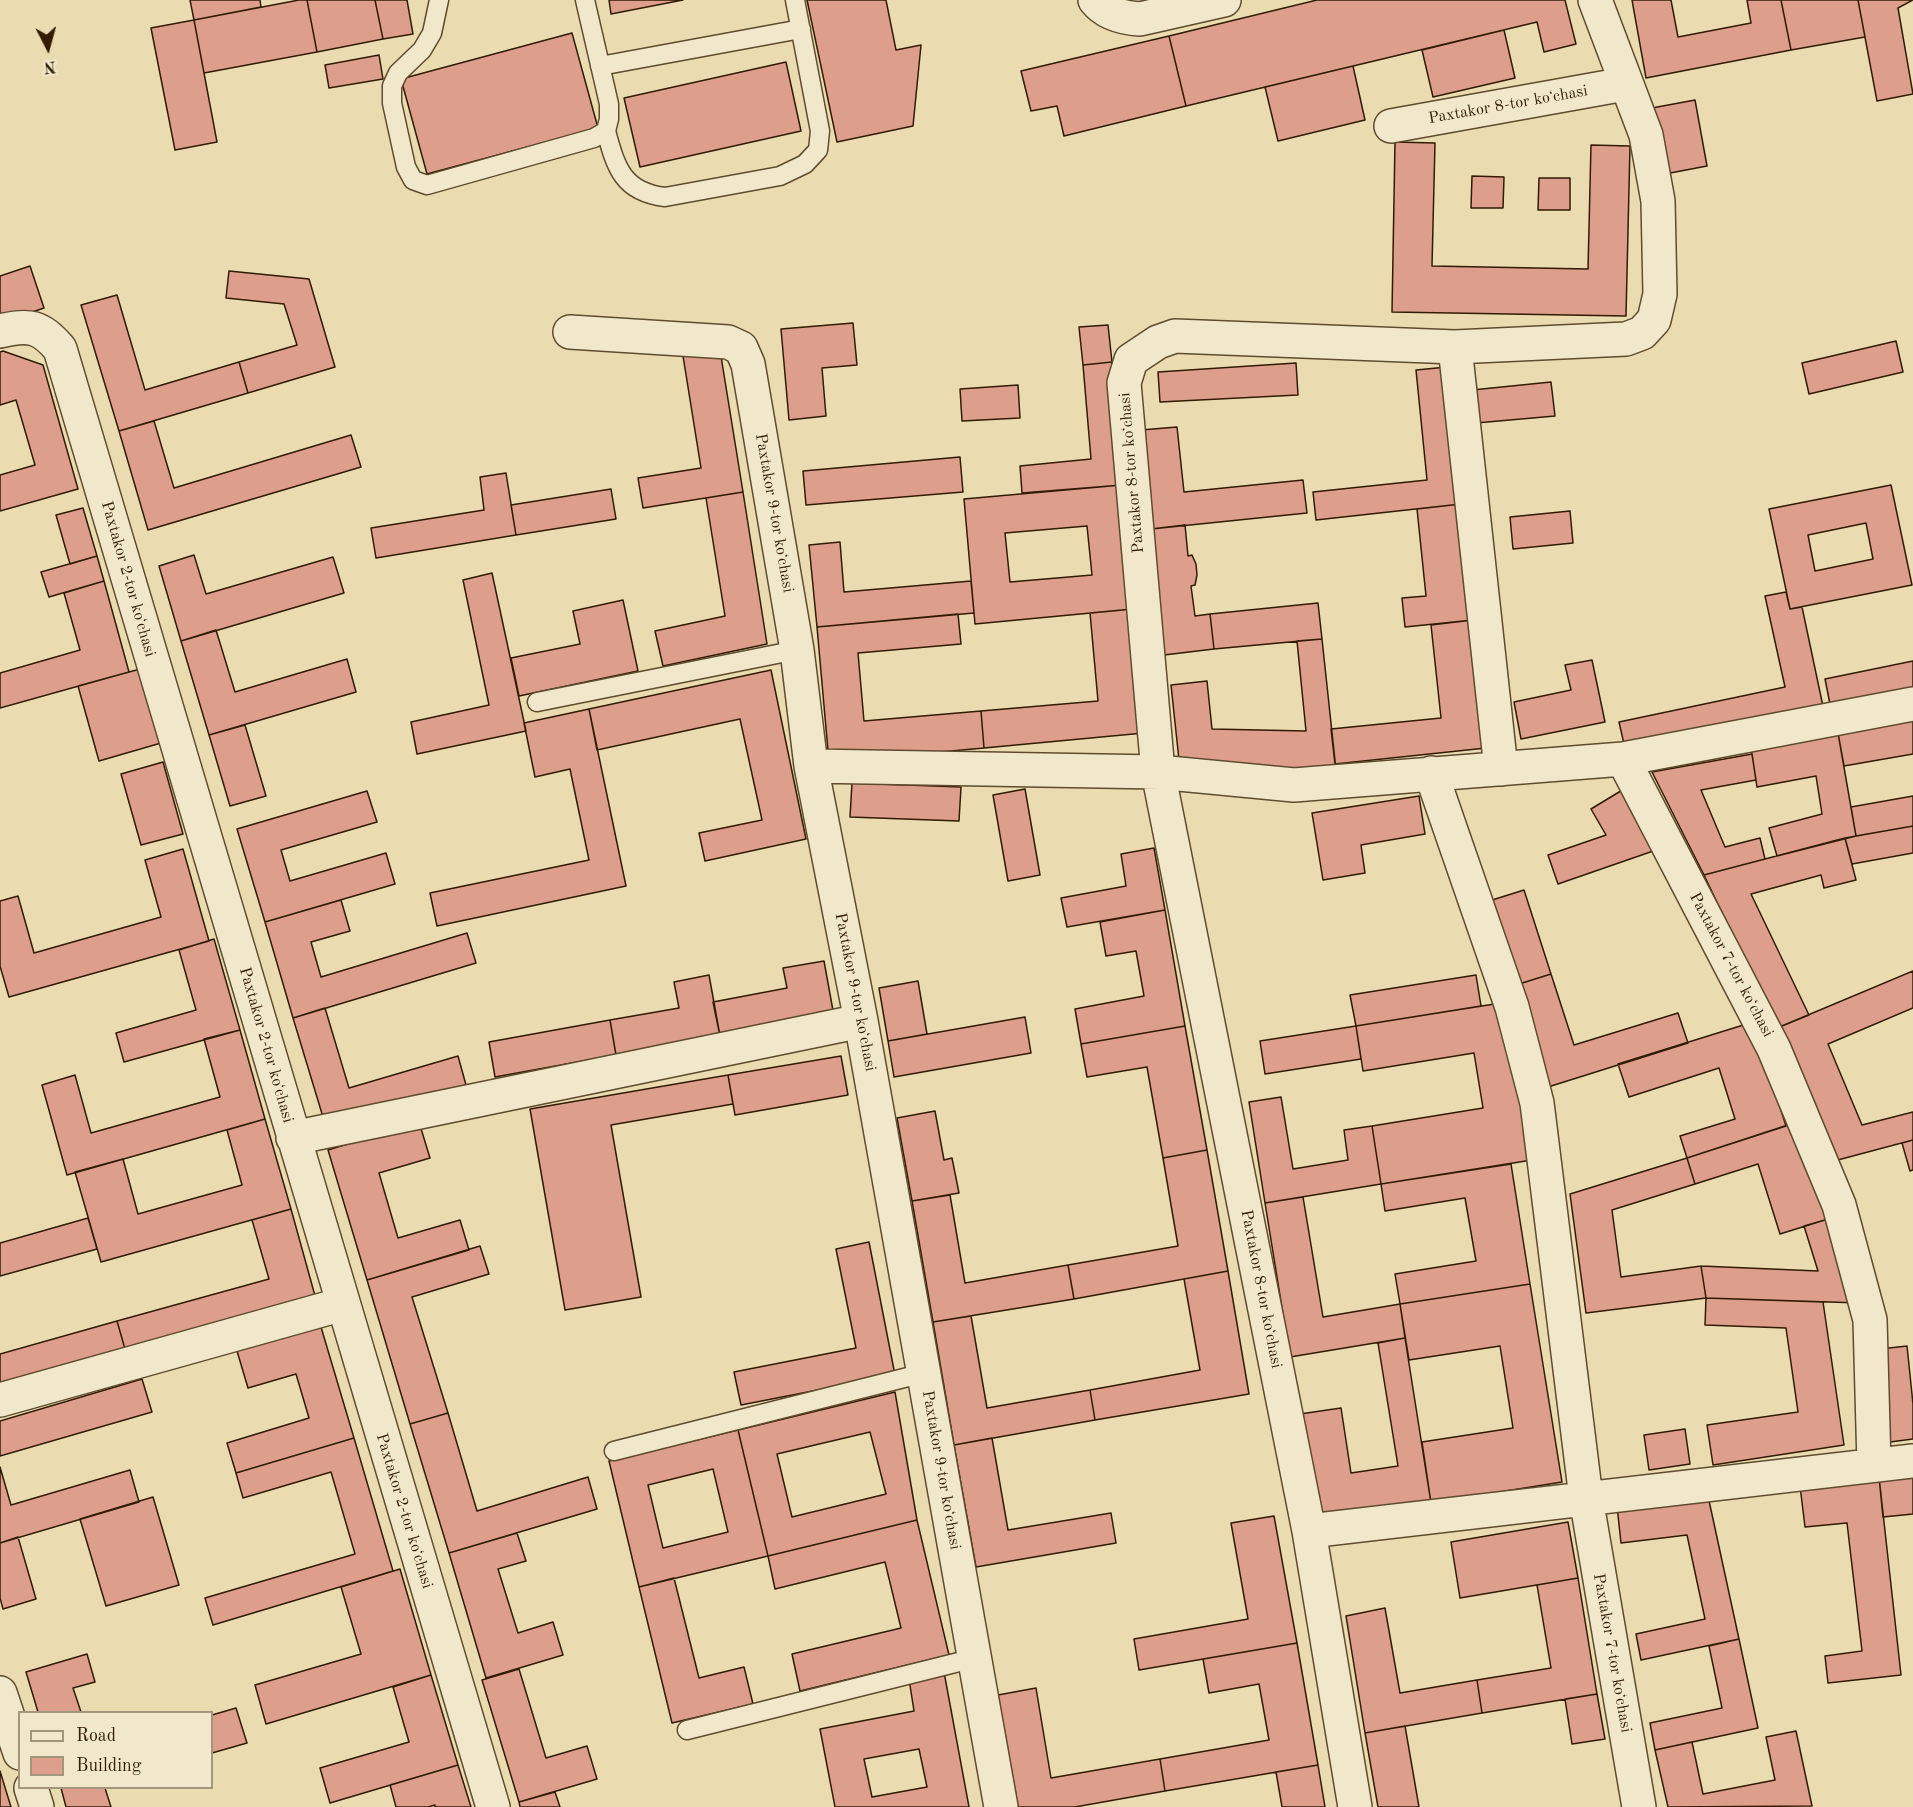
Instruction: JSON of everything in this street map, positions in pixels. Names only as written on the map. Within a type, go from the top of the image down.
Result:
[{"type":"street","points":[[1095,0],[1113,14],[1140,19],[1224,0]]},
{"type":"street","name":"Paxtakor 8-tor koʻchasi","points":[[1355,1807],[1309,1531],[1158,772],[1125,383],[1131,360],[1158,342],[1175,336],[1455,347],[1626,339],[1642,333],[1654,320],[1660,294],[1659,201],[1646,135],[1595,0]]},
{"type":"street","name":"Paxtakor 8-tor koʻchasi","points":[[1391,126],[1625,84]]},
{"type":"street","name":"Paxtakor 2-tor koʻchasi","points":[[0,331],[28,327],[39,329],[60,349],[493,1807]]},
{"type":"street","name":"Paxtakor 9-tor koʻchasi","points":[[570,332],[728,342],[741,348],[748,364],[796,650],[811,766],[861,1021],[1001,1807]]},
{"type":"street","points":[[1455,347],[1501,769]]},
{"type":"street","points":[[811,766],[1158,772],[1294,785],[1623,759],[1913,704]]},
{"type":"street","name":"Paxtakor 7-tor koʻchasi","points":[[1623,759],[1774,1049],[1839,1205],[1870,1320],[1874,1465]]},
{"type":"street","name":"Paxtakor 7-tor koʻchasi","points":[[1431,773],[1512,1007],[1537,1103],[1586,1498],[1638,1807]]},
{"type":"street","points":[[293,1138],[861,1021]]},
{"type":"street","points":[[0,1400],[343,1304]]},
{"type":"street","points":[[1309,1531],[1913,1461]]},
{"type":"street","points":[[0,1694],[18,1747]]},
{"type":"street","points":[[31,1789],[37,1807]]},
{"type":"lane","points":[[440,0],[432,33],[422,50],[398,73],[392,86],[394,114],[406,167],[413,180],[427,185],[594,138],[606,131]]},
{"type":"lane","points":[[585,0],[609,104],[606,131],[614,160],[624,177],[635,189],[649,195],[665,197],[780,176],[805,164],[818,150],[820,131],[795,0]]},
{"type":"lane","points":[[600,66],[801,29]]},
{"type":"lane","points":[[537,702],[796,650]]},
{"type":"lane","points":[[614,1451],[924,1372]]},
{"type":"lane","points":[[687,1730],[975,1658]]},
{"type":"building","points":[[190,0],[260,0],[261,7],[194,20]]},
{"type":"building","points":[[307,0],[317,52],[204,73],[194,20]]},
{"type":"building","points":[[307,0],[375,0],[383,39],[317,52]]},
{"type":"building","points":[[375,0],[407,0],[413,34],[383,39]]},
{"type":"building","points":[[609,0],[683,0],[611,14]]},
{"type":"building","points":[[807,0],[886,0],[896,50],[921,45],[913,126],[837,142]]},
{"type":"building","points":[[1317,0],[1565,0],[1576,44],[1544,52],[1537,22],[1186,106],[1169,36]]},
{"type":"building","points":[[1632,0],[1671,0],[1678,37],[1751,23],[1747,0],[1781,0],[1791,50],[1646,78]]},
{"type":"building","points":[[1781,0],[1858,0],[1865,37],[1791,50]]},
{"type":"building","points":[[1858,0],[1913,0],[1898,8],[1913,94],[1877,101]]},
{"type":"building","points":[[194,20],[217,142],[175,150],[151,28]]},
{"type":"building","points":[[1504,30],[1515,78],[1433,97],[1422,50]]},
{"type":"building","points":[[572,33],[598,128],[427,174],[401,79]]},
{"type":"building","points":[[1169,36],[1186,106],[1064,136],[1057,106],[1031,111],[1021,71]]},
{"type":"building","points":[[379,55],[383,79],[329,88],[325,65]]},
{"type":"building","points":[[786,62],[801,131],[640,167],[624,98]]},
{"type":"building","points":[[1353,66],[1365,120],[1278,141],[1265,87]]},
{"type":"building","points":[[1695,100],[1707,166],[1665,174],[1652,108]]},
{"type":"building","points":[[1395,142],[1435,143],[1432,266],[1588,269],[1591,145],[1630,146],[1626,316],[1392,312]]},
{"type":"building","points":[[1472,176],[1504,177],[1503,208],[1471,208]]},
{"type":"building","points":[[1539,178],[1570,178],[1570,210],[1538,210]]},
{"type":"building","points":[[30,266],[44,308],[0,323],[0,276]]},
{"type":"building","points":[[229,271],[309,279],[335,367],[248,393],[239,362],[297,345],[284,304],[226,298]]},
{"type":"building","points":[[117,295],[145,390],[239,362],[248,393],[119,431],[81,305]]},
{"type":"building","points":[[853,323],[857,365],[822,368],[826,416],[789,420],[781,329]]},
{"type":"building","points":[[1108,325],[1112,362],[1083,365],[1079,327]]},
{"type":"building","points":[[1896,341],[1903,372],[1809,394],[1802,363]]},
{"type":"building","points":[[720,350],[743,492],[643,508],[638,478],[701,468],[683,356]]},
{"type":"building","points":[[3,351],[43,365],[78,489],[0,511],[0,475],[35,465],[16,400],[0,405],[0,352]]},
{"type":"building","points":[[1112,362],[1122,485],[1022,493],[1020,466],[1091,459],[1083,365]]},
{"type":"building","points":[[1296,363],[1298,395],[1160,402],[1158,372]]},
{"type":"building","points":[[1447,367],[1461,504],[1316,520],[1313,492],[1427,480],[1416,370]]},
{"type":"building","points":[[1551,382],[1555,416],[1476,423],[1472,390]]},
{"type":"building","points":[[1018,385],[1020,418],[962,421],[960,389]]},
{"type":"building","points":[[154,421],[174,488],[351,435],[361,467],[148,530],[119,431]]},
{"type":"building","points":[[1177,427],[1184,492],[1303,480],[1307,513],[1151,529],[1141,430]]},
{"type":"building","points":[[960,457],[963,492],[806,505],[803,471]]},
{"type":"building","points":[[506,473],[516,535],[376,558],[371,528],[484,510],[480,477]]},
{"type":"building","points":[[1122,485],[1133,609],[975,624],[964,499]],"holes":[[[1087,526],[1092,575],[1010,582],[1005,533]]]},
{"type":"building","points":[[1891,485],[1912,585],[1790,609],[1769,509]],"holes":[[[1866,523],[1873,559],[1815,571],[1808,535]]]},
{"type":"building","points":[[611,489],[616,519],[516,535],[511,505]]},
{"type":"building","points":[[743,492],[767,644],[663,666],[655,631],[725,616],[706,498]]},
{"type":"building","points":[[1461,504],[1473,620],[1405,627],[1402,598],[1426,596],[1417,509]]},
{"type":"building","points":[[83,508],[97,556],[70,564],[56,515]]},
{"type":"building","points":[[1570,511],[1573,543],[1513,549],[1510,517]]},
{"type":"building","points":[[1185,525],[1188,556],[1192,555],[1196,564],[1195,585],[1191,586],[1195,616],[1210,614],[1214,649],[1164,655],[1151,529]]},
{"type":"building","points":[[840,542],[844,592],[971,581],[974,613],[817,627],[809,545]]},
{"type":"building","points":[[194,555],[206,594],[333,557],[344,593],[181,641],[159,566]]},
{"type":"building","points":[[97,556],[104,581],[49,597],[41,572]]},
{"type":"building","points":[[492,573],[526,731],[417,754],[411,722],[489,705],[463,580]]},
{"type":"building","points":[[104,581],[129,672],[0,708],[0,673],[80,650],[64,593]]},
{"type":"building","points":[[1786,592],[1790,609],[1802,607],[1824,711],[1626,753],[1619,722],[1785,687],[1765,596]]},
{"type":"building","points":[[623,600],[638,671],[519,696],[511,658],[580,644],[573,611]]},
{"type":"building","points":[[1318,603],[1322,639],[1214,649],[1210,614]]},
{"type":"building","points":[[1133,609],[1144,733],[984,748],[981,711],[1098,701],[1090,613]]},
{"type":"building","points":[[958,614],[961,644],[858,653],[864,721],[981,711],[984,748],[829,762],[817,627]]},
{"type":"building","points":[[1473,620],[1486,748],[1335,764],[1331,729],[1441,718],[1431,625]]},
{"type":"building","points":[[216,630],[235,692],[347,659],[356,692],[209,735],[181,641]]},
{"type":"building","points":[[1322,639],[1336,770],[1183,766],[1179,760],[1171,685],[1207,681],[1212,729],[1306,731],[1297,641]]},
{"type":"building","points":[[1592,660],[1605,722],[1521,739],[1514,702],[1571,690],[1565,665]]},
{"type":"building","points":[[1913,661],[1913,697],[1832,714],[1825,679]]},
{"type":"building","points":[[140,669],[161,743],[99,761],[78,686]]},
{"type":"building","points":[[771,670],[806,839],[705,861],[699,833],[762,820],[740,719],[597,750],[589,709]]},
{"type":"building","points":[[589,709],[626,886],[437,926],[430,893],[589,860],[570,769],[535,777],[524,723]]},
{"type":"building","points":[[1913,720],[1913,754],[1844,766],[1838,733]]},
{"type":"building","points":[[245,725],[266,796],[230,806],[209,735]]},
{"type":"building","points":[[1838,733],[1856,836],[1777,856],[1769,828],[1822,814],[1816,776],[1757,787],[1751,748]]},
{"type":"building","points":[[1752,754],[1756,780],[1701,790],[1725,847],[1760,838],[1765,859],[1704,875],[1652,772]]},
{"type":"building","points":[[163,762],[183,834],[141,845],[121,774]]},
{"type":"building","points":[[852,783],[961,787],[959,821],[850,817]]},
{"type":"building","points":[[1025,789],[1040,875],[1008,881],[993,795]]},
{"type":"building","points":[[1624,789],[1659,849],[1558,884],[1548,855],[1606,835],[1591,809]]},
{"type":"building","points":[[367,791],[377,822],[281,850],[290,881],[386,853],[395,884],[265,922],[237,829]]},
{"type":"building","points":[[1419,796],[1425,834],[1361,845],[1365,873],[1323,880],[1312,813]]},
{"type":"building","points":[[1913,796],[1913,826],[1856,836],[1851,807]]},
{"type":"building","points":[[1913,826],[1913,853],[1852,864],[1845,838]]},
{"type":"building","points":[[1845,838],[1856,880],[1824,888],[1821,875],[1751,894],[1809,1015],[1777,1028],[1704,875]]},
{"type":"building","points":[[1154,848],[1165,910],[1067,927],[1061,898],[1126,886],[1121,854]]},
{"type":"building","points":[[183,849],[209,941],[9,997],[0,966],[0,901],[18,896],[34,953],[161,917],[145,860]]},
{"type":"building","points":[[1524,890],[1551,974],[1516,985],[1489,901]]},
{"type":"building","points":[[341,900],[350,931],[311,942],[321,977],[467,933],[476,963],[293,1018],[265,922]]},
{"type":"building","points":[[1165,910],[1185,1026],[1081,1044],[1075,1009],[1144,996],[1136,951],[1106,956],[1100,922]]},
{"type":"building","points":[[214,939],[240,1030],[124,1062],[116,1033],[196,1010],[179,950]]},
{"type":"building","points":[[824,961],[834,1016],[720,1036],[713,1002],[787,988],[783,968]]},
{"type":"building","points":[[1913,971],[1913,1008],[1828,1044],[1862,1125],[1913,1112],[1913,1140],[1834,1161],[1777,1028]]},
{"type":"building","points":[[1551,974],[1574,1045],[1678,1013],[1688,1043],[1548,1087],[1516,985]]},
{"type":"building","points":[[709,975],[720,1036],[616,1055],[610,1020],[679,1008],[674,982]]},
{"type":"building","points":[[1476,975],[1481,1006],[1356,1026],[1350,995]]},
{"type":"building","points":[[918,981],[927,1034],[888,1041],[879,988]]},
{"type":"building","points":[[1507,1002],[1532,1160],[1381,1184],[1372,1126],[1483,1108],[1474,1053],[1363,1071],[1356,1026]]},
{"type":"building","points":[[325,1008],[349,1088],[458,1056],[466,1085],[326,1127],[293,1018]]},
{"type":"building","points":[[1025,1017],[1031,1053],[894,1077],[888,1041]]},
{"type":"building","points":[[610,1020],[616,1055],[495,1077],[489,1042]]},
{"type":"building","points":[[1753,1022],[1786,1126],[1687,1158],[1680,1136],[1735,1119],[1719,1068],[1629,1097],[1618,1064]]},
{"type":"building","points":[[1185,1026],[1207,1150],[1163,1158],[1147,1067],[1087,1077],[1081,1044]]},
{"type":"building","points":[[1356,1026],[1361,1059],[1265,1074],[1260,1041]]},
{"type":"building","points":[[240,1030],[265,1119],[67,1175],[42,1085],[75,1075],[91,1133],[220,1097],[204,1039]]},
{"type":"building","points":[[841,1056],[848,1095],[735,1115],[728,1075]]},
{"type":"building","points":[[728,1075],[733,1104],[611,1125],[641,1297],[565,1310],[530,1109]]},
{"type":"building","points":[[1281,1097],[1293,1169],[1348,1160],[1344,1130],[1372,1126],[1381,1184],[1265,1203],[1249,1102]]},
{"type":"building","points":[[935,1111],[944,1160],[952,1158],[959,1193],[912,1201],[897,1118]]},
{"type":"building","points":[[265,1119],[291,1209],[101,1262],[75,1172],[123,1159],[138,1214],[242,1185],[227,1130]]},
{"type":"building","points":[[419,1122],[430,1158],[379,1173],[398,1238],[460,1220],[469,1250],[367,1280],[328,1150]]},
{"type":"building","points":[[1797,1122],[1828,1219],[1780,1234],[1758,1164],[1695,1184],[1687,1158]]},
{"type":"building","points":[[1913,1140],[1913,1170],[1910,1171],[1902,1143]]},
{"type":"building","points":[[1207,1150],[1228,1271],[1074,1299],[1068,1265],[1178,1246],[1163,1158]]},
{"type":"building","points":[[1687,1158],[1695,1184],[1612,1210],[1621,1277],[1701,1266],[1706,1298],[1586,1313],[1570,1194]]},
{"type":"building","points":[[1511,1164],[1530,1284],[1400,1304],[1395,1274],[1476,1261],[1465,1198],[1385,1211],[1381,1184]]},
{"type":"building","points":[[950,1195],[965,1283],[1068,1265],[1074,1299],[933,1322],[912,1201]]},
{"type":"building","points":[[1303,1197],[1323,1317],[1400,1304],[1405,1338],[1290,1357],[1265,1203]]},
{"type":"building","points":[[291,1209],[317,1303],[127,1356],[117,1321],[269,1279],[252,1220]]},
{"type":"building","points":[[88,1218],[97,1249],[0,1276],[0,1243]]},
{"type":"building","points":[[1832,1218],[1860,1303],[1706,1298],[1701,1266],[1818,1271],[1804,1226]]},
{"type":"building","points":[[869,1242],[895,1375],[741,1405],[734,1372],[856,1348],[836,1249]]},
{"type":"building","points":[[480,1246],[489,1274],[412,1297],[448,1413],[410,1424],[367,1280]]},
{"type":"building","points":[[1228,1271],[1249,1394],[1095,1420],[1090,1390],[1200,1370],[1184,1279]]},
{"type":"building","points":[[1530,1284],[1562,1482],[1431,1503],[1422,1442],[1513,1428],[1500,1346],[1409,1360],[1400,1304]]},
{"type":"building","points":[[1706,1298],[1823,1302],[1844,1445],[1713,1465],[1707,1425],[1798,1412],[1786,1328],[1705,1325]]},
{"type":"building","points":[[971,1316],[987,1408],[1090,1390],[1095,1420],[954,1445],[933,1322]]},
{"type":"building","points":[[117,1321],[127,1356],[0,1392],[0,1354]]},
{"type":"building","points":[[321,1327],[354,1438],[236,1473],[227,1443],[309,1418],[296,1374],[248,1388],[237,1351]]},
{"type":"building","points":[[1405,1338],[1431,1503],[1317,1521],[1300,1414],[1341,1408],[1351,1473],[1398,1466],[1378,1343]]},
{"type":"building","points":[[1907,1346],[1913,1404],[1913,1439],[1890,1442],[1880,1349]]},
{"type":"building","points":[[142,1379],[152,1412],[0,1456],[0,1421]]},
{"type":"building","points":[[895,1392],[917,1520],[768,1556],[738,1430]],"holes":[[[870,1432],[886,1494],[792,1517],[777,1454]]]},
{"type":"building","points":[[448,1413],[477,1511],[588,1477],[597,1509],[449,1553],[410,1424]]},
{"type":"building","points":[[1685,1429],[1690,1464],[1649,1470],[1644,1435]]},
{"type":"building","points":[[738,1430],[768,1556],[639,1587],[609,1461]],"holes":[[[713,1469],[728,1532],[663,1548],[648,1485]]]},
{"type":"building","points":[[354,1438],[393,1571],[213,1625],[205,1598],[355,1554],[331,1472],[243,1498],[236,1473]]},
{"type":"building","points":[[992,1438],[1008,1530],[1111,1513],[1116,1543],[976,1567],[954,1445]]},
{"type":"building","points":[[0,1467],[11,1505],[130,1470],[139,1502],[0,1543]]},
{"type":"building","points":[[1913,1473],[1913,1514],[1883,1517],[1879,1477]]},
{"type":"building","points":[[1879,1477],[1901,1675],[1828,1683],[1825,1656],[1862,1651],[1847,1523],[1805,1527],[1800,1486]]},
{"type":"building","points":[[1708,1496],[1739,1639],[1641,1660],[1636,1634],[1705,1619],[1687,1535],[1621,1543],[1617,1506]]},
{"type":"building","points":[[153,1497],[179,1585],[106,1606],[80,1519]]},
{"type":"building","points":[[1274,1516],[1297,1643],[1139,1670],[1134,1639],[1248,1619],[1231,1523]]},
{"type":"building","points":[[917,1520],[949,1655],[800,1691],[792,1654],[901,1628],[885,1562],[775,1589],[768,1556]]},
{"type":"building","points":[[1568,1522],[1578,1578],[1460,1598],[1451,1542]]},
{"type":"building","points":[[517,1533],[526,1561],[498,1569],[518,1633],[553,1622],[563,1655],[486,1678],[449,1553]]},
{"type":"building","points":[[18,1537],[36,1599],[3,1609],[0,1598],[0,1543]]},
{"type":"building","points":[[400,1569],[431,1675],[266,1724],[255,1685],[361,1654],[341,1587]]},
{"type":"building","points":[[674,1578],[699,1678],[744,1667],[753,1704],[672,1723],[639,1587]]},
{"type":"building","points":[[1578,1578],[1597,1694],[1482,1713],[1477,1680],[1551,1668],[1537,1585]]},
{"type":"building","points":[[1385,1608],[1400,1693],[1477,1680],[1482,1713],[1365,1733],[1346,1616]]},
{"type":"building","points":[[1739,1639],[1758,1728],[1655,1750],[1650,1723],[1722,1708],[1709,1646]]},
{"type":"building","points":[[1297,1643],[1318,1765],[1165,1791],[1160,1759],[1269,1740],[1259,1684],[1209,1693],[1203,1659]]},
{"type":"building","points":[[87,1654],[95,1682],[73,1688],[81,1711],[38,1711],[26,1672]]},
{"type":"building","points":[[519,1669],[546,1758],[587,1746],[597,1779],[519,1802],[482,1680]]},
{"type":"building","points":[[944,1672],[969,1807],[835,1807],[820,1729],[914,1711],[909,1679]],"holes":[[[919,1749],[927,1787],[872,1797],[864,1759]]]},
{"type":"building","points":[[431,1675],[458,1765],[330,1803],[320,1768],[409,1742],[393,1687]]},
{"type":"building","points":[[1036,1688],[1051,1778],[1160,1759],[1165,1791],[1075,1807],[1018,1807],[998,1695]]},
{"type":"building","points":[[1597,1694],[1605,1739],[1572,1744],[1565,1699]]},
{"type":"building","points":[[236,1708],[247,1743],[213,1753],[213,1715]]},
{"type":"building","points":[[1405,1726],[1419,1807],[1378,1807],[1365,1733]]},
{"type":"building","points":[[1796,1731],[1812,1806],[1668,1807],[1655,1750],[1692,1742],[1703,1794],[1775,1780],[1766,1737]]},
{"type":"building","points":[[458,1765],[471,1807],[435,1807],[435,1805],[396,1807],[390,1785]]},
{"type":"building","points":[[1318,1765],[1325,1807],[1282,1807],[1276,1772]]},
{"type":"building","points":[[0,1771],[11,1807],[0,1807]]},
{"type":"building","points":[[61,1789],[105,1789],[111,1807],[66,1807]]},
{"type":"building","points":[[555,1792],[560,1807],[520,1807],[519,1802]]}]
